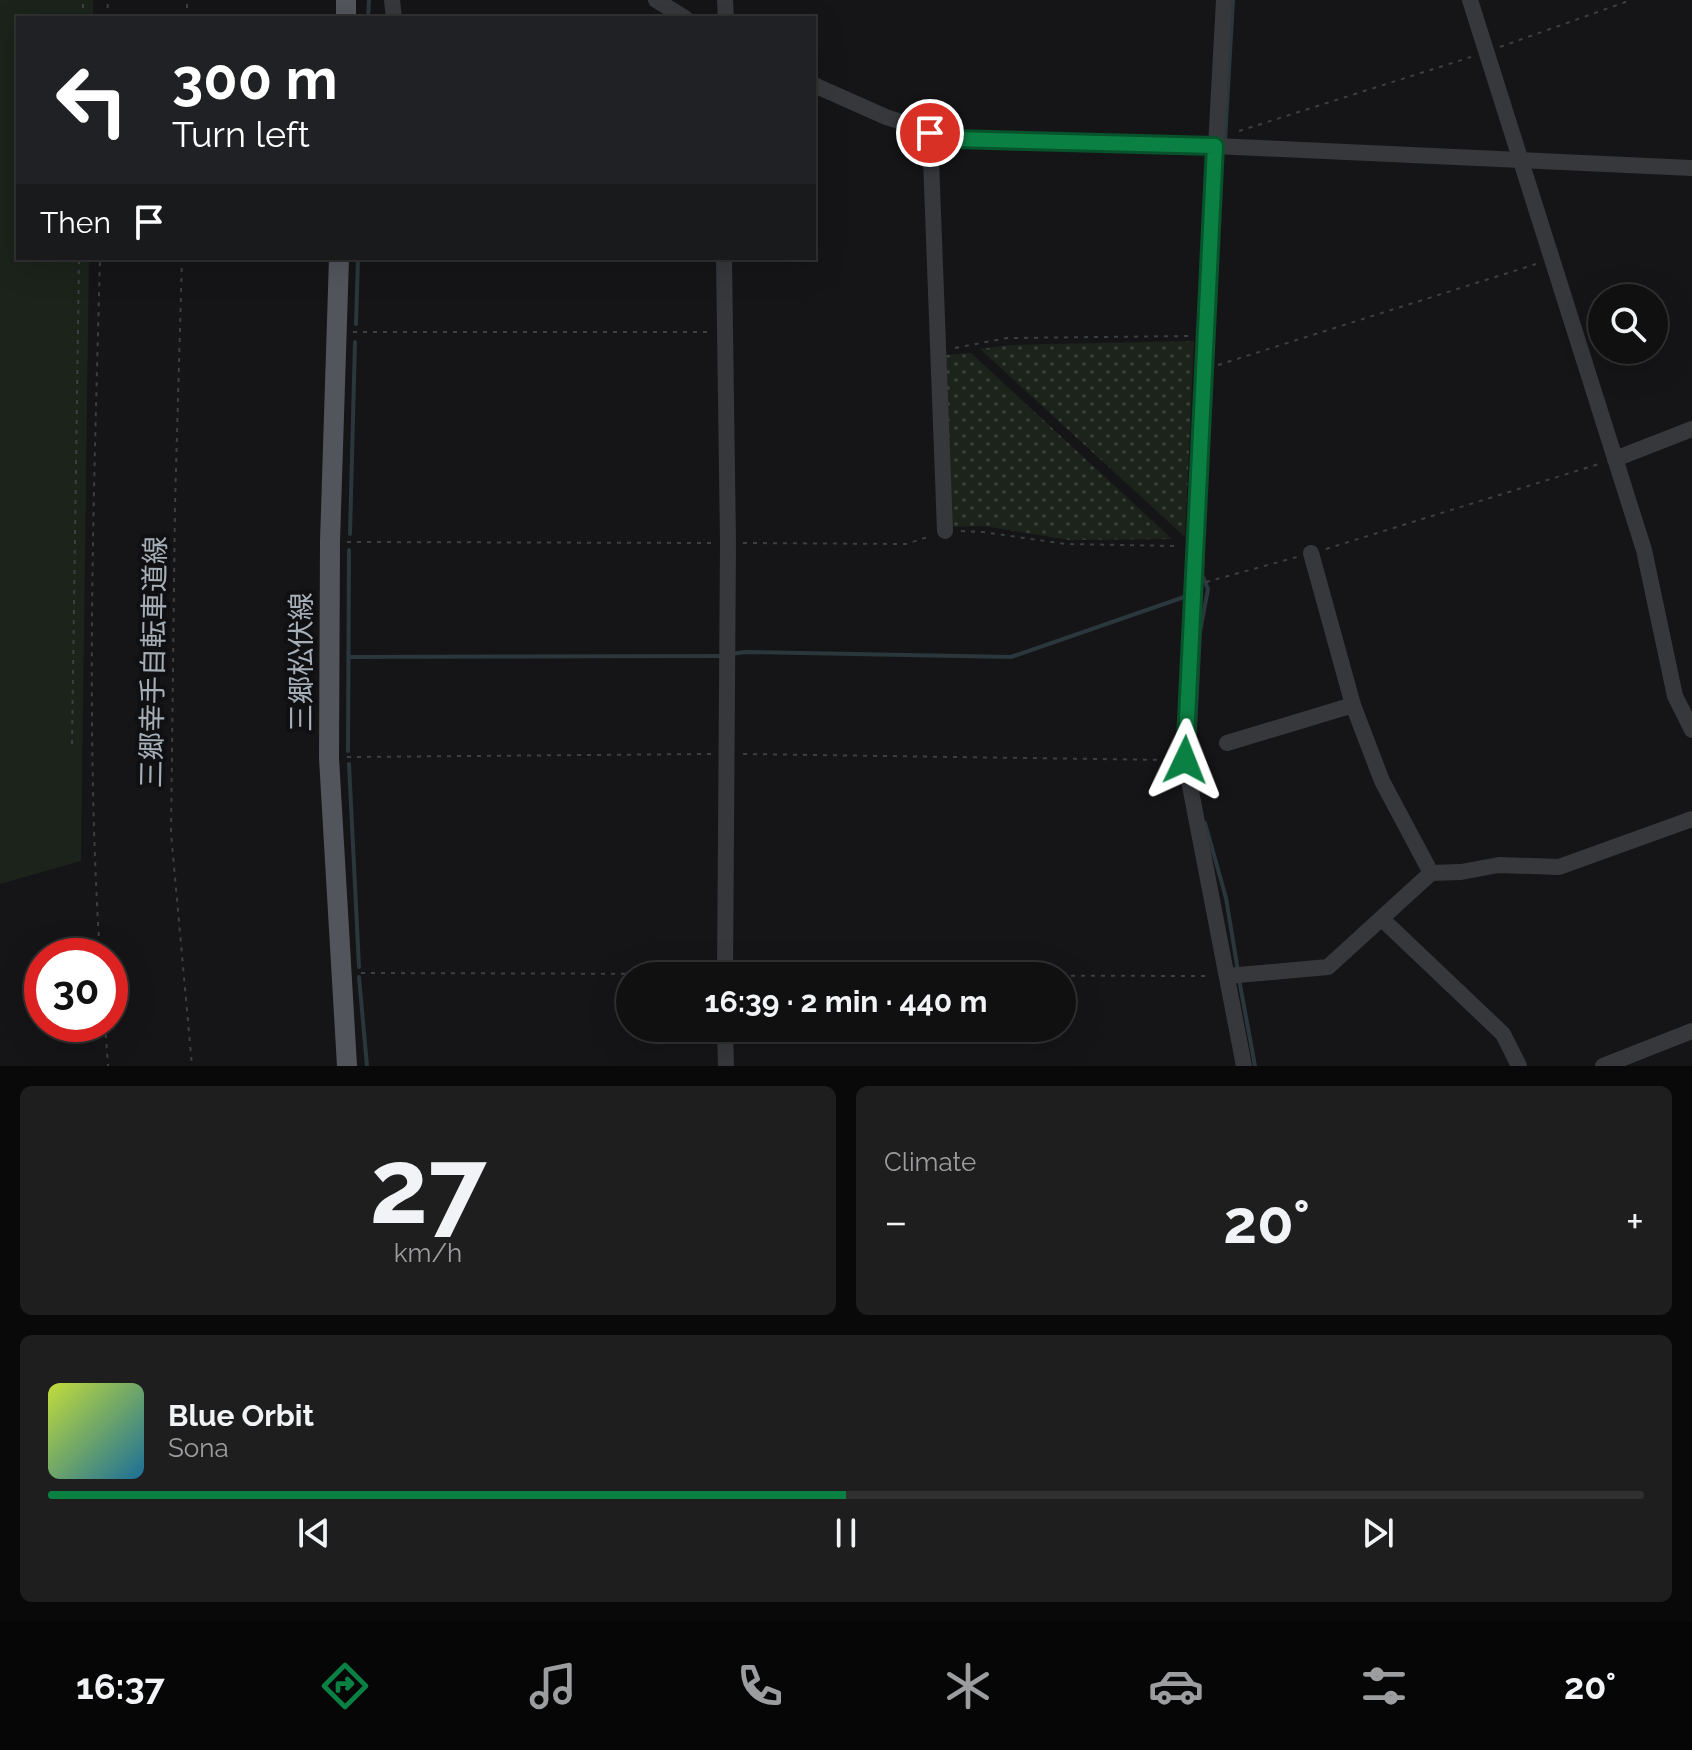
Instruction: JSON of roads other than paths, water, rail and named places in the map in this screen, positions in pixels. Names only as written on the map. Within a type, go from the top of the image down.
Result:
[{"type":"main road","name":"三郷松伏線","points":[[339,260],[330,542],[329,758],[347,1066]]},
{"type":"street","points":[[656,0],[682,16]]},
{"type":"street","points":[[1224,0],[1185,760],[1244,1066]]},
{"type":"street","points":[[1470,0],[1644,550],[1675,696],[1692,730]]},
{"type":"street","points":[[816,86],[886,117],[954,139],[1215,146],[1692,168]]},
{"type":"street","points":[[930,133],[945,531]]},
{"type":"street","points":[[724,260],[728,543],[725,962]]},
{"type":"street","points":[[1615,459],[1692,429]]},
{"type":"street","points":[[1311,553],[1353,705],[1382,781],[1431,873]]},
{"type":"street","points":[[1227,743],[1353,705]]},
{"type":"street","points":[[1227,976],[1328,967],[1431,873],[1461,872],[1499,865],[1559,867],[1692,819]]},
{"type":"street","points":[[1382,919],[1503,1034],[1519,1066]]},
{"type":"street","points":[[1603,1066],[1692,1031]]},
{"type":"street","points":[[725,1042],[726,1066]]},
{"type":"waterway","points":[[368,16],[369,0]]},
{"type":"waterway","points":[[1225,141],[1233,0]]},
{"type":"waterway","points":[[356,324],[358,260]]},
{"type":"waterway","points":[[350,534],[355,342]]},
{"type":"waterway","points":[[1207,454],[1209,420]]},
{"type":"waterway","points":[[1198,787],[1194,751],[1200,632],[1208,589],[1202,575],[1205,487]]},
{"type":"waterway","points":[[348,751],[349,550]]},
{"type":"waterway","points":[[731,654],[1011,657],[1187,596]]},
{"type":"waterway","points":[[349,657],[722,656]]},
{"type":"waterway","points":[[349,764],[359,967]]},
{"type":"waterway","points":[[1205,823],[1226,898],[1238,971]]},
{"type":"waterway","points":[[359,977],[367,1066]]},
{"type":"waterway","points":[[1239,979],[1255,1066]]}]
